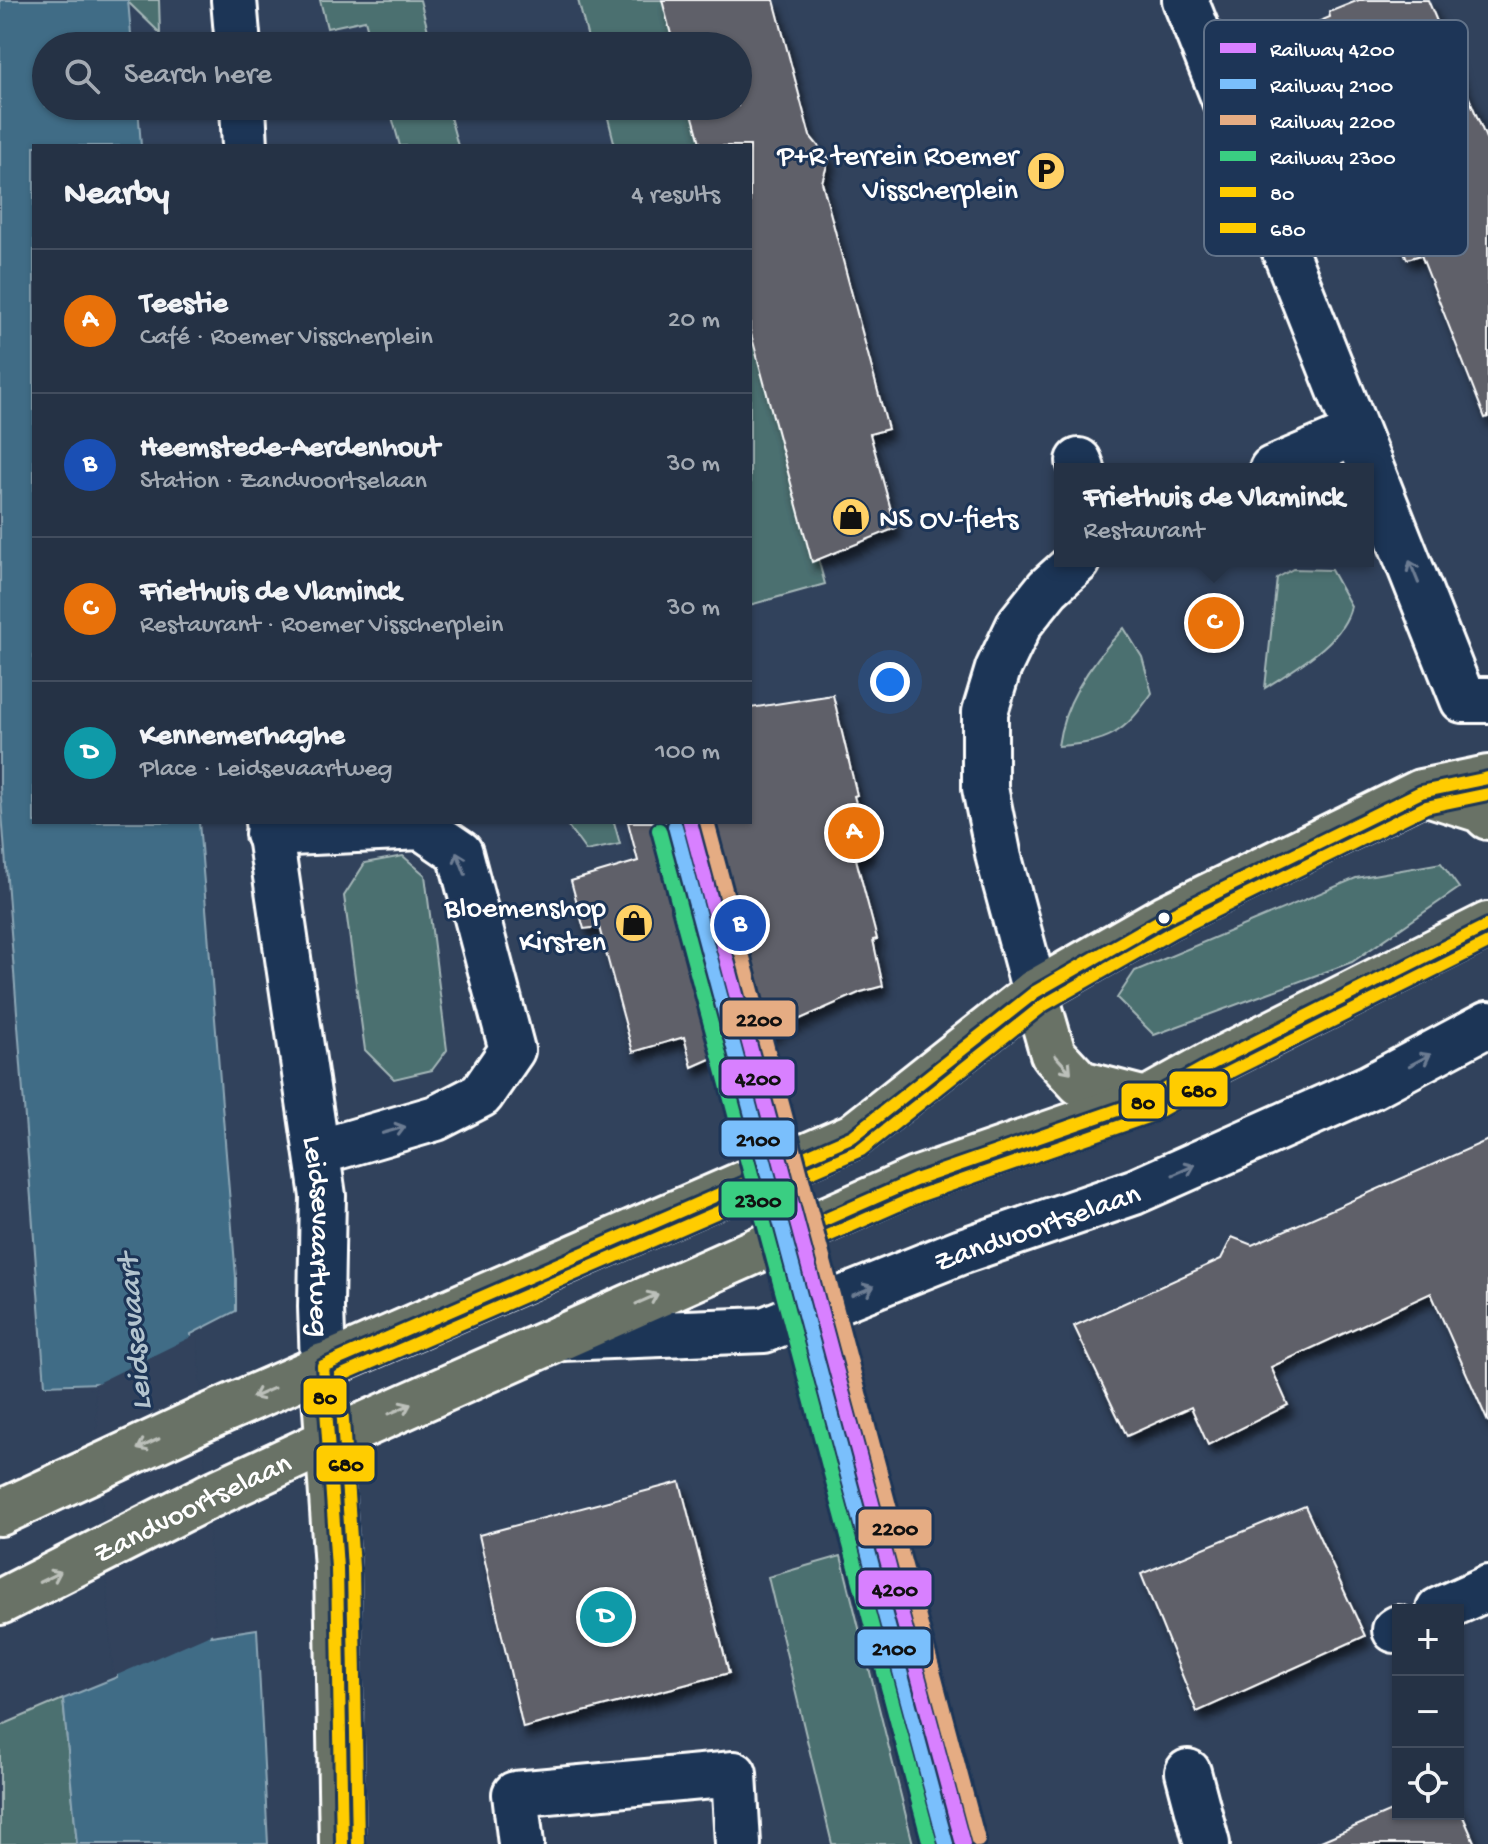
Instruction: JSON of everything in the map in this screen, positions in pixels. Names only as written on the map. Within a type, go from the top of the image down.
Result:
[{"type":"main road","points":[[0,1513],[203,1419],[853,1136],[1035,992],[1166,917],[1421,792],[1488,778]]},
{"type":"main road","points":[[1421,792],[1481,810],[1488,817]]},
{"type":"main road","name":"Zandvoortselaan","points":[[0,1602],[207,1497],[328,1441],[915,1180],[1146,1100],[1209,1065],[1488,925]]},
{"type":"main road","points":[[1035,992],[1053,1054],[1080,1083],[1146,1100]]},
{"type":"main road","name":"Leidsevaartweg","points":[[323,1366],[337,1568],[342,1844]]},
{"type":"street","points":[[234,0],[237,32]]},
{"type":"street","points":[[1185,0],[1204,48]]},
{"type":"street","points":[[244,120],[245,144]]},
{"type":"street","points":[[1286,256],[1368,463]]},
{"type":"street","points":[[1286,463],[1356,433]]},
{"type":"street","points":[[1374,477],[1443,644],[1476,700]]},
{"type":"street","points":[[1035,992],[999,858],[985,788],[985,712],[998,669],[1020,623],[1048,588],[1071,567]]},
{"type":"street","points":[[268,828],[422,827],[460,853],[512,1050],[481,1095],[436,1118],[319,1152]]},
{"type":"street","name":"Leidsevaartweg","points":[[268,828],[319,1152],[324,1221],[321,1307],[323,1366]]},
{"type":"street","name":"Zandvoortselaan","points":[[560,1338],[764,1330],[962,1251],[1134,1192],[1370,1087],[1488,1024]]},
{"type":"street","points":[[1452,1604],[1488,1588]]},
{"type":"street","points":[[1188,1772],[1207,1844]]},
{"type":"street","points":[[521,1844],[515,1794],[734,1774],[738,1844]]},
{"type":"green space","points":[[159,0],[160,32],[159,32],[128,2]]},
{"type":"green space","points":[[320,0],[420,0],[428,32],[368,32],[365,20],[327,28]]},
{"type":"green space","points":[[578,0],[664,0],[673,32],[586,32]]},
{"type":"green space","points":[[393,120],[451,120],[457,144],[399,144]]},
{"type":"green space","points":[[608,120],[697,120],[703,144],[614,144]]},
{"type":"green space","points":[[752,319],[825,584],[752,604]]},
{"type":"green space","points":[[1293,569],[1331,570],[1351,606],[1339,631],[1328,643],[1265,688],[1277,578]]},
{"type":"green space","points":[[1124,628],[1142,657],[1152,693],[1132,718],[1113,734],[1090,742],[1058,746],[1066,713],[1081,682]]},
{"type":"green space","points":[[566,824],[615,824],[620,844],[586,851]]},
{"type":"green space","points":[[403,856],[425,875],[447,1050],[432,1070],[394,1079],[365,1050],[344,896],[365,863]]},
{"type":"green space","points":[[1441,863],[1459,888],[1352,962],[1154,1035],[1117,998],[1135,971],[1356,878]]},
{"type":"green space","points":[[841,1556],[913,1844],[832,1844],[768,1577]]},
{"type":"green space","points":[[63,1699],[77,1844],[0,1844],[0,1726]]},
{"type":"water","name":"Leidsevaart","points":[[0,0],[128,0],[131,32],[32,32],[32,120],[139,120],[141,144],[32,144],[32,824],[199,824],[236,1277],[236,1311],[191,1334],[211,1636],[257,1629],[268,1844],[77,1844],[63,1699],[117,1677],[98,1383],[45,1385],[0,786]]},
{"type":"pier","points":[[197,1334],[215,1632],[108,1679],[113,1674],[95,1388],[89,1387]]},
{"type":"building","points":[[662,0],[774,0],[810,136],[829,159],[822,182],[888,429],[870,434],[896,528],[812,562],[752,337],[752,144],[700,144],[694,120],[752,120],[752,32],[670,32]]},
{"type":"building","points":[[1359,0],[1428,0],[1436,20],[1323,20],[1330,17],[1329,12]]},
{"type":"building","points":[[1468,95],[1488,143],[1488,417],[1485,418],[1421,256],[1468,256]]},
{"type":"building","points":[[833,695],[857,795],[854,796],[870,853],[856,859],[877,939],[873,940],[883,986],[861,992],[692,1067],[684,1037],[633,1052],[599,927],[584,929],[571,881],[638,861],[629,824],[752,824],[752,708]]},
{"type":"building","points":[[1488,1140],[1488,1422],[1431,1293],[1271,1367],[1288,1405],[1208,1445],[1191,1407],[1127,1436],[1074,1326],[1221,1259],[1232,1237],[1252,1245]]},
{"type":"building","points":[[680,1482],[729,1673],[523,1728],[479,1535]]},
{"type":"building","points":[[1305,1506],[1365,1636],[1197,1712],[1141,1574]]},
{"type":"building","points":[[1392,1811],[1392,1820],[1464,1819],[1475,1844],[1314,1844]]},
{"type":"rail line","name":"4200","points":[[691,824],[963,1844]]},
{"type":"rail line","name":"2200","points":[[708,824],[978,1840]]},
{"type":"rail line","name":"2100","points":[[675,826],[946,1844]]},
{"type":"rail line","name":"2300","points":[[659,830],[930,1844]]},
{"type":"transit line","name":"80","points":[[342,1844],[337,1568],[323,1366],[853,1136],[1035,992],[1166,917],[1421,792],[1488,778]]},
{"type":"transit line","name":"680","points":[[358,1844],[353,1568],[340,1376],[861,1150],[1044,1005],[1174,931],[1426,807],[1488,794]]},
{"type":"transit line","name":"80","points":[[781,1239],[915,1180],[1146,1100],[1209,1065],[1488,925]]},
{"type":"transit line","name":"680","points":[[787,1254],[921,1195],[1153,1115],[1216,1079],[1488,943]]},
{"type":"place","name":"P+R terrein Roemer Visscherplein","points":[[1046,171]]},
{"type":"place","name":"NS OV-fiets","points":[[851,517]]},
{"type":"place","name":"Friethuis de Vlaminck","points":[[1214,623]]},
{"type":"place","name":"Teestie","points":[[854,833]]},
{"type":"place","name":"Bloemenshop Kirsten","points":[[634,923]]},
{"type":"place","name":"Heemstede-Aerdenhout","points":[[740,925]]},
{"type":"place","name":"Kennemerhaghe","points":[[606,1617]]}]
